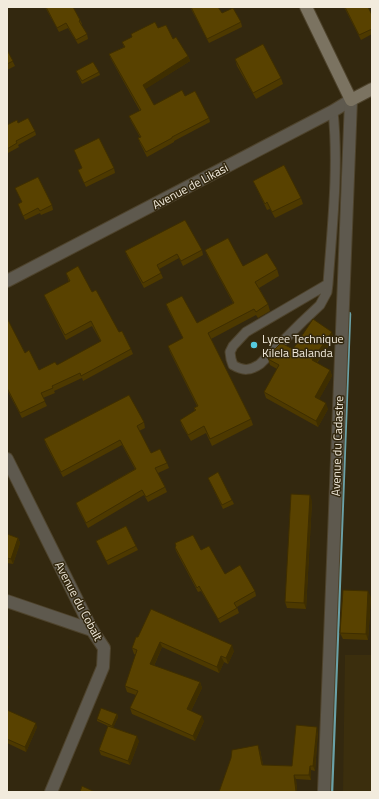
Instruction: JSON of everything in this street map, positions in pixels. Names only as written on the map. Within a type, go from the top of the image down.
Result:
[{"type":"main road","points":[[306,7],[351,100]]},
{"type":"main road","name":"Avenue de Likasi","points":[[351,100],[372,89]]},
{"type":"street","name":"Avenue de Likasi","points":[[7,281],[333,111],[351,100]]},
{"type":"street","name":"Avenue du Cadastre","points":[[324,792],[351,100]]},
{"type":"street","name":"Avenue du Cobalt","points":[[7,459],[92,630],[104,648],[103,667],[51,792]]},
{"type":"street","points":[[7,602],[92,630]]},
{"type":"lane","points":[[328,284],[246,332],[238,339],[230,352],[233,365],[240,369],[247,370],[253,369],[260,364],[320,305],[327,292],[328,284],[336,174],[336,136],[333,111]]},
{"type":"shaded area","points":[[345,655],[372,655],[372,792],[343,792]]},
{"type":"building","points":[[46,7],[73,7],[87,34],[76,40],[66,23],[57,28]]},
{"type":"building","points":[[191,7],[218,7],[222,13],[233,8],[241,22],[207,39]]},
{"type":"building","points":[[345,7],[368,7],[372,15],[372,29],[359,35]]},
{"type":"building","points":[[155,22],[158,28],[166,25],[173,39],[176,37],[188,56],[143,85],[154,105],[182,90],[185,96],[195,91],[209,118],[146,152],[138,138],[141,137],[129,116],[141,110],[109,54],[125,47],[122,42],[132,37],[131,34]]},
{"type":"building","points":[[263,44],[281,78],[253,93],[235,59]]},
{"type":"building","points":[[7,50],[13,61],[7,64]]},
{"type":"building","points":[[93,62],[99,72],[82,81],[76,71]]},
{"type":"building","points":[[28,118],[35,131],[16,141],[17,143],[7,149],[7,125],[17,120],[18,123]]},
{"type":"building","points":[[99,138],[114,168],[84,183],[78,170],[82,168],[74,150]]},
{"type":"building","points":[[284,165],[301,198],[272,212],[267,202],[265,204],[253,181]]},
{"type":"building","points":[[38,177],[52,205],[40,211],[38,208],[23,216],[18,204],[22,202],[15,188]]},
{"type":"building","points":[[185,220],[202,250],[181,261],[177,254],[157,265],[161,273],[143,283],[125,251]]},
{"type":"building","points":[[228,238],[243,266],[267,253],[277,269],[255,282],[268,304],[256,312],[254,309],[208,333],[251,419],[210,439],[204,426],[188,435],[180,420],[196,410],[194,408],[198,406],[168,346],[183,338],[166,304],[182,296],[197,323],[234,303],[205,250]]},
{"type":"building","points":[[78,266],[92,292],[96,290],[119,332],[122,331],[131,349],[81,376],[80,373],[52,386],[53,388],[41,393],[45,401],[20,413],[7,388],[7,318],[25,353],[29,350],[39,370],[55,362],[57,365],[101,341],[91,321],[65,335],[44,295],[70,281],[66,273]]},
{"type":"building","points":[[313,319],[332,332],[312,360],[330,370],[315,397],[326,403],[316,421],[264,392],[279,365],[268,359],[272,352],[281,343],[293,349]]},
{"type":"building","points":[[129,395],[144,422],[137,426],[151,453],[160,449],[167,463],[155,468],[165,487],[146,497],[142,490],[86,523],[76,503],[136,469],[120,440],[61,472],[44,439]]},
{"type":"building","points":[[218,472],[232,500],[222,505],[208,478]]},
{"type":"building","points":[[291,494],[310,495],[304,603],[285,602]]},
{"type":"building","points":[[126,526],[136,546],[106,561],[96,541]]},
{"type":"building","points":[[7,534],[18,538],[11,559],[7,558]]},
{"type":"building","points":[[193,535],[201,550],[209,546],[225,574],[240,565],[255,591],[234,603],[237,608],[218,619],[199,586],[197,588],[175,547],[175,543]]},
{"type":"building","points":[[343,590],[368,591],[366,634],[340,633]]},
{"type":"building","points":[[151,609],[232,645],[226,658],[221,656],[217,667],[160,642],[150,664],[200,682],[187,709],[202,716],[193,736],[130,708],[138,691],[125,686],[137,650],[132,648],[136,637],[138,637]]},
{"type":"building","points":[[101,708],[117,714],[112,726],[97,719]]},
{"type":"building","points":[[7,710],[36,723],[25,747],[7,739]]},
{"type":"building","points":[[296,725],[317,727],[313,766],[310,766],[309,775],[294,775],[296,792],[219,792],[231,758],[232,750],[258,745],[262,765],[292,766]]},
{"type":"building","points":[[108,726],[137,736],[128,761],[99,750]]},
{"type":"building","points":[[82,786],[95,792],[80,792]]},
{"type":"waterway","points":[[331,792],[349,314]]},
{"type":"place","name":"Lycee Technique Kilela Balanda","points":[[254,345]]}]
